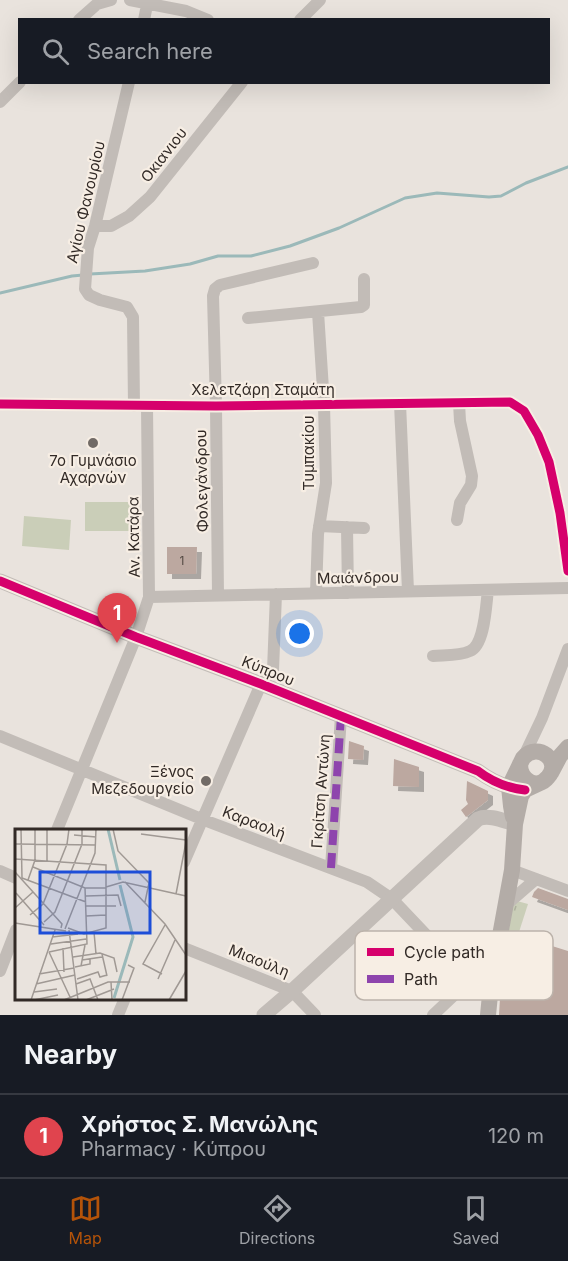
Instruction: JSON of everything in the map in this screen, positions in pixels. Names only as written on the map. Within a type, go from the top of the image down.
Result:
[{"type":"main road","points":[[542,752],[568,740]]},
{"type":"main road","points":[[518,775],[521,772],[526,779],[534,783],[546,778],[568,747]]},
{"type":"main road","points":[[501,931],[512,870],[515,824],[511,806],[518,775],[527,754],[533,751],[542,752],[551,761],[552,767],[546,778]]},
{"type":"main road","points":[[518,775],[546,778]]},
{"type":"main road","points":[[488,1015],[490,1000]]},
{"type":"street","points":[[81,18],[97,4],[111,0]]},
{"type":"street","points":[[130,0],[148,1],[203,18]]},
{"type":"street","points":[[302,18],[320,0]]},
{"type":"street","points":[[144,18],[148,1]]},
{"type":"street","points":[[0,102],[18,84]]},
{"type":"street","name":"Αγίου Φανουρίου","points":[[129,84],[88,248],[85,289],[89,295],[100,300],[127,307],[133,317],[134,406]]},
{"type":"street","name":"Οκιανιου","points":[[95,226],[111,226],[129,216],[150,197],[240,84]]},
{"type":"street","name":"Φολεγάνδρου","points":[[218,595],[213,296],[215,289],[220,285],[313,263]]},
{"type":"street","points":[[248,318],[361,307],[364,305],[364,279]]},
{"type":"street","name":"Τυμπακίου","points":[[316,593],[317,544],[326,483],[318,312]]},
{"type":"street","name":"Χελετζάρη Σταμάτη","points":[[0,404],[216,406],[510,402],[524,411],[538,435],[549,462],[564,513]]},
{"type":"street","points":[[400,403],[408,591]]},
{"type":"street","points":[[457,520],[460,503],[471,485],[472,476],[461,428],[459,403]]},
{"type":"street","name":"Αν. Κατάρα","points":[[58,829],[136,637],[149,597],[147,406]]},
{"type":"street","points":[[564,513],[568,572]]},
{"type":"street","points":[[319,526],[364,528]]},
{"type":"street","points":[[347,527],[348,593]]},
{"type":"street","name":"Κύπρου","points":[[0,581],[136,637],[261,684],[478,771],[507,776],[518,775]]},
{"type":"street","name":"Μαιάνδρου","points":[[149,597],[568,588]]},
{"type":"street","points":[[433,656],[470,651],[477,647],[485,616],[488,590]]},
{"type":"street","points":[[186,858],[261,684],[273,670],[276,594]]},
{"type":"street","points":[[518,775],[568,649]]},
{"type":"street","name":"Γκρίτση Αντώνη","points":[[331,868],[340,716]]},
{"type":"street","points":[[542,718],[542,752]]},
{"type":"street","name":"Καραολή","points":[[0,736],[204,820],[367,882],[392,899],[422,931]]},
{"type":"street","points":[[357,931],[478,819],[487,817],[515,824]]},
{"type":"street","points":[[512,870],[568,891]]},
{"type":"street","points":[[0,872],[15,878]]},
{"type":"street","points":[[506,905],[536,879]]},
{"type":"street","points":[[0,970],[15,932]]},
{"type":"street","points":[[264,1015],[355,933]]},
{"type":"street","name":"Μιαούλη","points":[[186,949],[292,991],[315,1015]]},
{"type":"street","points":[[118,1015],[125,1000]]},
{"type":"street","points":[[433,1015],[449,1000]]},
{"type":"green space","points":[[85,502],[132,502],[132,531],[85,531]]},
{"type":"green space","points":[[24,516],[71,520],[69,550],[22,546]]},
{"type":"green space","points":[[517,901],[528,904],[519,931],[509,931],[512,908]]},
{"type":"building","points":[[167,547],[197,547],[196,574],[167,574]]},
{"type":"building","points":[[349,741],[364,746],[363,760],[348,759]]},
{"type":"building","points":[[394,759],[419,767],[419,787],[393,786]]},
{"type":"building","points":[[467,781],[488,791],[488,800],[466,817],[461,810],[468,804],[466,800]]},
{"type":"building","points":[[538,888],[568,899],[568,910],[532,897]]},
{"type":"building","points":[[553,946],[568,951],[568,1015],[499,1015],[500,1000],[553,1000]]},
{"type":"waterway","points":[[90,274],[145,271],[190,264],[218,256],[251,256],[290,246],[339,228],[405,198],[437,193],[501,196],[526,183],[568,167]]},
{"type":"waterway","points":[[0,293],[83,275]]},
{"type":"marked path","points":[[331,868],[341,716]]},
{"type":"cycle path","points":[[0,404],[216,406],[510,402],[524,411],[538,435],[549,462],[560,513],[568,571]]},
{"type":"cycle path","points":[[0,581],[136,637],[261,684],[478,771],[500,784],[525,790]]},
{"type":"place","name":"7ο Γυμνάσιο Αχαρνών","points":[[93,443]]},
{"type":"place","name":"Χρήστος Σ. Μανώλης","points":[[117,643]]},
{"type":"place","name":"Ξένος Μεζεδουργείο","points":[[206,781]]}]
